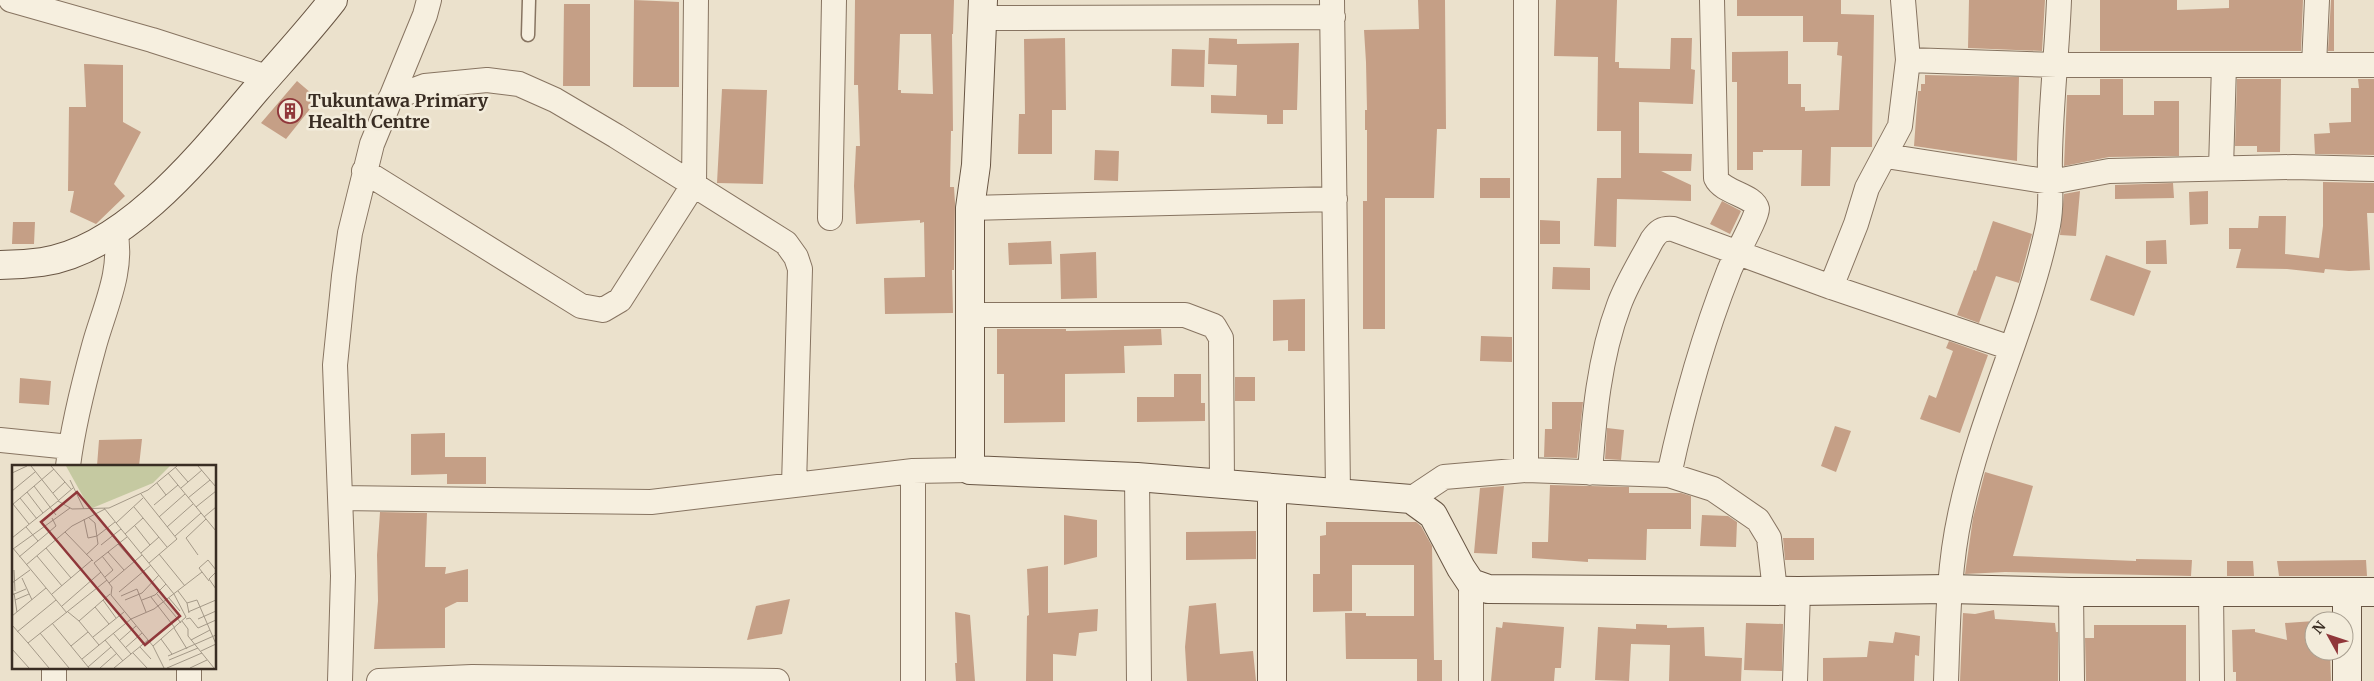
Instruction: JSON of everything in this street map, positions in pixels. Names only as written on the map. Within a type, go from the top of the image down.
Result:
[{"type":"street","points":[[11,0],[152,40],[267,77]]},
{"type":"street","points":[[0,264],[43,262],[77,251],[115,231],[150,205],[174,182],[333,0]]},
{"type":"street","points":[[340,681],[343,576],[335,366],[350,233],[364,171],[375,135],[425,15],[429,0]]},
{"type":"street","points":[[364,171],[581,306],[602,310],[620,300],[694,184],[696,0]]},
{"type":"street","points":[[830,218],[834,0]]},
{"type":"street","points":[[1526,0],[1526,470]]},
{"type":"street","points":[[1669,475],[1680,424],[1708,324],[1736,252],[1756,216],[1757,208],[1753,203],[1719,184],[1716,178],[1712,0]]},
{"type":"street","points":[[1831,287],[1856,224],[1867,188],[1886,156],[1900,126],[1908,60],[1903,0]]},
{"type":"street","points":[[1946,681],[1949,589],[1960,516],[1980,441],[2032,291],[2048,228],[2059,0]]},
{"type":"street","points":[[2314,65],[2317,0]]},
{"type":"street","points":[[970,470],[970,208],[976,165],[982,9],[1332,8],[1338,493]]},
{"type":"street","points":[[1908,60],[2057,65],[2374,65]]},
{"type":"street","points":[[2221,168],[2224,64]]},
{"type":"street","points":[[390,98],[425,86],[487,80],[519,84],[555,100],[779,237],[792,250],[799,263],[794,486]]},
{"type":"street","points":[[1886,156],[2051,182],[2109,171],[2221,168],[2374,169]]},
{"type":"street","points":[[970,208],[1335,199]]},
{"type":"street","points":[[1590,472],[1600,380],[1608,340],[1619,304],[1652,240],[1659,231],[1673,229],[1831,287],[2011,348]]},
{"type":"street","points":[[0,440],[69,457],[92,353],[114,282],[118,245],[115,231]]},
{"type":"street","points":[[970,315],[1185,316],[1214,326],[1221,338],[1222,484]]},
{"type":"street","points":[[340,498],[651,502],[913,471],[970,470],[1137,478],[1411,499],[1433,515],[1461,568],[1472,583],[1488,590],[1786,591],[1949,589],[2071,592],[2374,592]]},
{"type":"street","points":[[1411,499],[1444,477],[1526,470],[1669,475],[1713,489],[1758,520],[1769,538],[1786,591],[1795,681]]},
{"type":"street","points":[[913,471],[913,681]]},
{"type":"street","points":[[1137,478],[1139,681]]},
{"type":"street","points":[[1272,488],[1272,681]]},
{"type":"street","points":[[1471,681],[1472,583]]},
{"type":"street","points":[[2071,592],[2072,681]]},
{"type":"street","points":[[2211,592],[2212,681]]},
{"type":"street","points":[[2346,681],[2347,592]]},
{"type":"street","points":[[54,668],[54,681]]},
{"type":"street","points":[[189,668],[189,681]]},
{"type":"street","points":[[379,681],[472,677],[777,681]]},
{"type":"lane","points":[[528,35],[529,0]]},
{"type":"building","points":[[634,0],[679,2],[679,87],[633,87]]},
{"type":"building","points":[[855,0],[954,0],[952,34],[953,131],[951,131],[950,187],[954,187],[955,203],[954,270],[952,270],[953,313],[885,314],[884,278],[925,277],[924,222],[920,223],[920,220],[856,224],[854,186],[856,146],[860,146],[858,85],[854,85]],"holes":[[[900,34],[931,34],[933,94],[901,93],[901,90],[898,90]]]},
{"type":"building","points":[[1418,0],[1445,0],[1446,129],[1437,129],[1434,198],[1385,198],[1385,329],[1363,329],[1363,201],[1367,201],[1367,130],[1365,130],[1365,110],[1367,110],[1364,30],[1419,29]]},
{"type":"building","points":[[1556,0],[1617,0],[1615,62],[1619,62],[1619,68],[1670,69],[1671,38],[1692,38],[1691,69],[1695,70],[1693,104],[1639,102],[1639,153],[1692,154],[1691,171],[1661,171],[1691,185],[1691,201],[1617,199],[1616,247],[1594,246],[1597,178],[1621,178],[1621,131],[1597,131],[1598,57],[1554,56]]},
{"type":"building","points":[[1737,0],[1841,0],[1841,14],[1874,15],[1872,147],[1831,147],[1830,186],[1801,186],[1802,150],[1763,150],[1763,152],[1753,152],[1753,170],[1737,170],[1737,82],[1732,82],[1732,52],[1788,51],[1788,84],[1801,84],[1801,107],[1805,107],[1805,111],[1839,110],[1842,56],[1837,55],[1838,42],[1803,42],[1803,16],[1737,16]]},
{"type":"building","points":[[1969,0],[2045,0],[2042,51],[1968,48]]},
{"type":"building","points":[[2100,0],[2177,0],[2177,10],[2229,8],[2229,0],[2303,0],[2301,51],[2100,51]]},
{"type":"building","points":[[2331,0],[2334,0],[2334,51],[2328,51]]},
{"type":"building","points":[[564,4],[590,4],[590,86],[563,86]]},
{"type":"building","points":[[1065,38],[1066,110],[1052,110],[1052,154],[1018,154],[1019,114],[1025,114],[1024,39]]},
{"type":"building","points":[[1209,38],[1237,39],[1237,44],[1299,43],[1297,110],[1283,110],[1283,124],[1267,124],[1267,115],[1211,113],[1211,95],[1236,96],[1237,65],[1208,64]]},
{"type":"building","points":[[1172,49],[1205,50],[1204,87],[1171,86]]},
{"type":"building","points":[[84,64],[123,65],[123,122],[141,132],[114,184],[125,196],[96,224],[70,212],[74,191],[68,191],[69,107],[86,107]]},
{"type":"building","points":[[1925,75],[2019,77],[2017,161],[1914,146],[1918,91],[1921,91],[1921,84],[1925,84]]},
{"type":"building","points":[[2100,79],[2123,79],[2123,115],[2154,115],[2154,101],[2179,101],[2179,156],[2109,157],[2064,166],[2067,95],[2100,95]]},
{"type":"building","points":[[2237,79],[2281,79],[2280,152],[2257,152],[2257,146],[2235,146]]},
{"type":"building","points":[[2358,79],[2374,79],[2374,155],[2315,154],[2314,134],[2330,133],[2329,123],[2351,122],[2351,88],[2359,88]]},
{"type":"building","name":"Tukuntawa Primary Health Centre","points":[[297,81],[318,99],[286,139],[261,123]]},
{"type":"building","points":[[722,89],[767,90],[763,184],[717,183]]},
{"type":"building","points":[[1095,150],[1119,151],[1118,181],[1094,180]]},
{"type":"building","points":[[1480,178],[1510,178],[1510,198],[1480,198]]},
{"type":"building","points":[[2323,182],[2374,183],[2374,213],[2367,213],[2370,270],[2325,269],[2324,273],[2287,269],[2236,268],[2241,249],[2229,249],[2229,228],[2258,228],[2259,216],[2286,216],[2285,254],[2319,258],[2323,226]]},
{"type":"building","points":[[2173,183],[2174,198],[2115,199],[2115,185]]},
{"type":"building","points":[[2080,191],[2076,236],[2060,235],[2064,194]]},
{"type":"building","points":[[2208,191],[2208,224],[2190,225],[2189,192]]},
{"type":"building","points":[[1722,201],[1741,211],[1730,234],[1710,224]]},
{"type":"building","points":[[1540,220],[1560,221],[1560,244],[1540,244]]},
{"type":"building","points":[[1993,221],[2032,234],[2019,283],[1996,276],[1979,323],[1957,315],[1974,270],[1976,271]]},
{"type":"building","points":[[13,222],[35,222],[34,244],[12,244]]},
{"type":"building","points":[[2166,240],[2167,264],[2146,264],[2146,241]]},
{"type":"building","points":[[1051,241],[1052,264],[1009,265],[1008,243]]},
{"type":"building","points":[[1096,252],[1097,298],[1061,299],[1060,254]]},
{"type":"building","points":[[2106,255],[2151,271],[2134,316],[2090,300]]},
{"type":"building","points":[[1553,267],[1590,268],[1590,290],[1552,289]]},
{"type":"building","points":[[1305,299],[1305,351],[1288,351],[1288,340],[1273,341],[1273,300]]},
{"type":"building","points":[[997,329],[1066,329],[1066,331],[1161,329],[1162,345],[1124,346],[1125,373],[1065,374],[1065,422],[1004,423],[1004,374],[997,374]]},
{"type":"building","points":[[1481,336],[1512,337],[1512,362],[1480,361]]},
{"type":"building","points":[[1949,341],[1988,355],[1960,433],[1920,419],[1929,395],[1936,398],[1953,351],[1946,348]]},
{"type":"building","points":[[1174,374],[1201,374],[1201,403],[1205,403],[1205,421],[1137,422],[1137,397],[1174,397]]},
{"type":"building","points":[[1235,377],[1255,377],[1255,401],[1235,401]]},
{"type":"building","points":[[20,378],[51,381],[49,405],[19,403]]},
{"type":"building","points":[[1552,402],[1583,402],[1577,458],[1544,457],[1545,429],[1552,429]]},
{"type":"building","points":[[1835,426],[1851,431],[1836,472],[1821,466]]},
{"type":"building","points":[[1607,428],[1624,430],[1621,460],[1605,459]]},
{"type":"building","points":[[445,433],[445,457],[486,457],[486,484],[447,484],[447,474],[411,475],[411,434]]},
{"type":"building","points":[[142,439],[139,465],[97,465],[99,440]]},
{"type":"building","points":[[1985,472],[2033,486],[2013,556],[2136,561],[2136,559],[2192,560],[2191,576],[2005,572],[1965,574],[1973,518]]},
{"type":"building","points":[[1550,485],[1629,487],[1629,493],[1681,493],[1691,496],[1691,529],[1647,529],[1646,560],[1588,559],[1588,562],[1532,558],[1532,542],[1548,542]]},
{"type":"building","points":[[1504,486],[1497,554],[1474,553],[1480,488]]},
{"type":"building","points":[[380,512],[427,513],[425,567],[446,567],[445,574],[468,569],[468,602],[457,602],[445,608],[445,648],[374,649],[378,601],[377,555]]},
{"type":"building","points":[[1064,515],[1097,520],[1097,557],[1064,565]]},
{"type":"building","points":[[1702,515],[1728,516],[1737,522],[1736,547],[1700,546]]},
{"type":"building","points":[[1326,522],[1416,522],[1421,526],[1432,546],[1434,660],[1442,660],[1442,681],[1417,681],[1417,659],[1346,659],[1345,613],[1366,613],[1366,616],[1414,616],[1414,565],[1352,565],[1352,611],[1313,612],[1313,574],[1320,574],[1320,536],[1326,535]]},
{"type":"building","points":[[1256,531],[1256,559],[1186,560],[1186,532]]},
{"type":"building","points":[[1783,538],[1814,538],[1814,560],[1785,560]]},
{"type":"building","points":[[2366,560],[2367,576],[2279,576],[2277,561]]},
{"type":"building","points":[[2227,561],[2253,561],[2254,576],[2227,576]]},
{"type":"building","points":[[1048,566],[1048,613],[1098,609],[1097,631],[1079,633],[1076,656],[1053,654],[1053,681],[1026,681],[1027,616],[1029,615],[1027,569]]},
{"type":"building","points":[[790,599],[782,634],[747,640],[756,606]]},
{"type":"building","points":[[1216,603],[1220,654],[1253,651],[1256,681],[1187,681],[1185,647],[1189,606]]},
{"type":"building","points":[[1994,610],[1995,619],[2055,623],[2056,632],[2058,632],[2058,681],[1960,681],[1963,613],[1975,614]]},
{"type":"building","points":[[955,612],[970,615],[975,681],[956,681]]},
{"type":"building","points":[[1503,622],[1564,627],[1561,668],[1555,668],[1554,681],[1491,681],[1496,627],[1502,628]]},
{"type":"building","points":[[2304,622],[2304,661],[2330,661],[2331,681],[2236,681],[2236,672],[2233,672],[2232,630],[2255,629],[2255,632],[2287,640],[2285,623]]},
{"type":"building","points":[[1746,623],[1783,624],[1782,671],[1744,670]]},
{"type":"building","points":[[1636,624],[1667,625],[1667,628],[1704,627],[1705,656],[1742,658],[1741,681],[1669,681],[1670,645],[1631,644],[1629,681],[1595,680],[1598,627],[1636,629]]},
{"type":"building","points":[[2094,625],[2186,625],[2186,681],[2086,681],[2085,638],[2094,638]]},
{"type":"building","points":[[1895,632],[1920,636],[1919,656],[1915,655],[1914,681],[1823,681],[1823,658],[1867,657],[1869,641],[1893,643]]},
{"type":"place","name":"Tukuntawa Primary Health Centre","points":[[290,111]]}]
